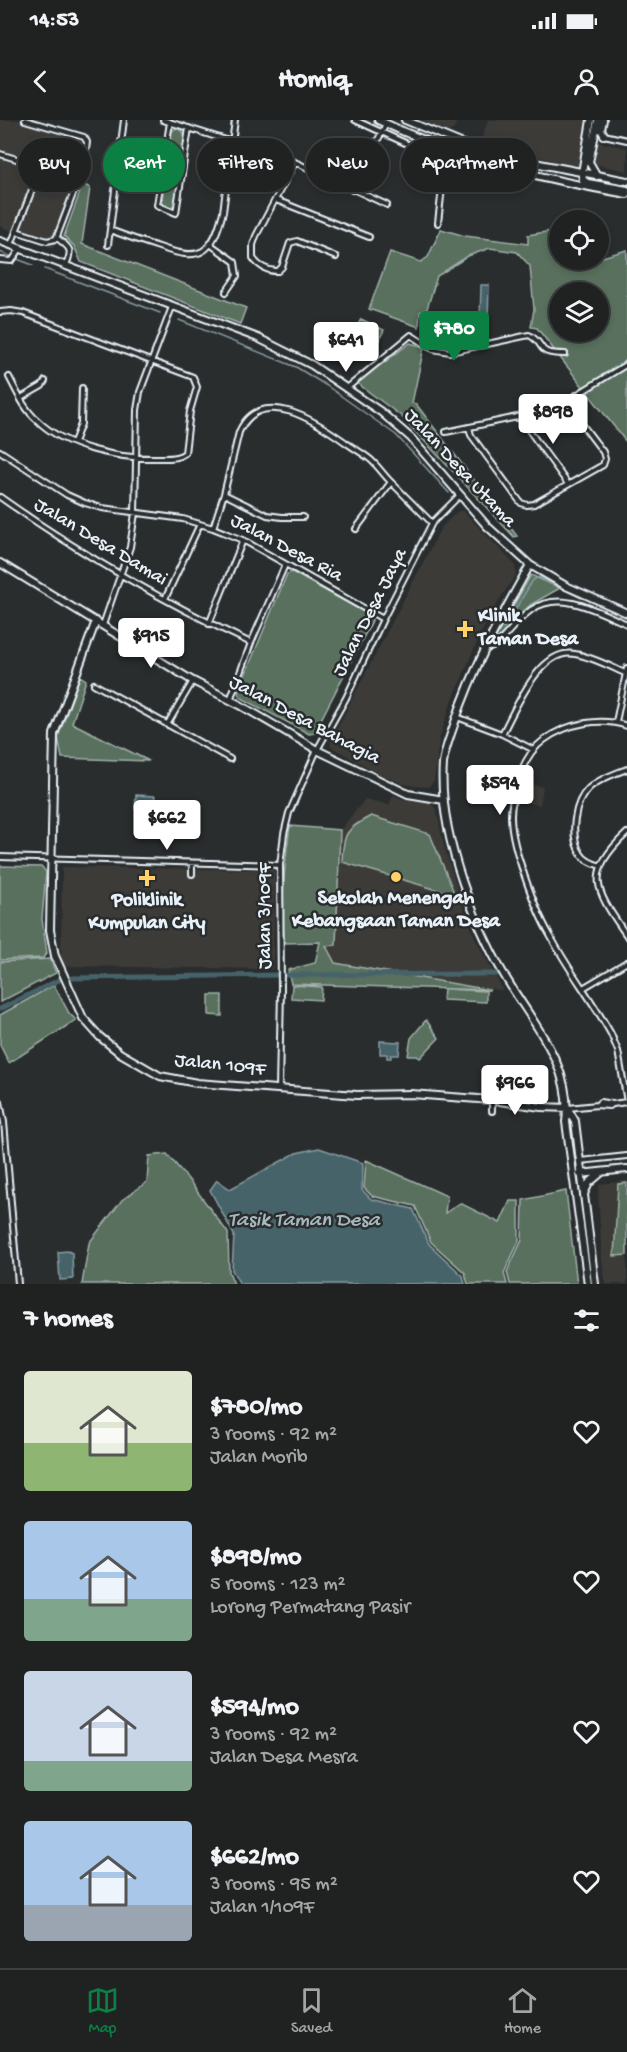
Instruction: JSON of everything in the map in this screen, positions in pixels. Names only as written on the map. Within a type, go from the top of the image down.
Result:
[{"type":"street","points":[[25,120],[86,138]]},
{"type":"street","points":[[108,245],[124,120]]},
{"type":"street","points":[[163,120],[222,138]]},
{"type":"street","points":[[232,138],[235,120]]},
{"type":"street","points":[[355,120],[401,141]]},
{"type":"street","points":[[378,120],[418,138]]},
{"type":"street","points":[[405,120],[478,150],[627,181]]},
{"type":"street","points":[[591,120],[582,177],[588,183],[627,192]]},
{"type":"street","points":[[597,176],[589,162],[598,120]]},
{"type":"street","points":[[603,120],[601,129],[604,135]]},
{"type":"street","points":[[170,122],[157,205],[176,213],[189,128]]},
{"type":"street","points":[[379,138],[386,124]]},
{"type":"street","points":[[596,132],[627,140]]},
{"type":"street","points":[[0,154],[18,159]]},
{"type":"street","points":[[306,167],[295,162],[256,236],[252,252],[256,262],[274,272],[282,267],[290,243],[293,241],[336,257]]},
{"type":"street","points":[[537,175],[627,192]]},
{"type":"street","points":[[11,245],[31,192]]},
{"type":"street","points":[[16,231],[51,242],[57,238],[74,192]]},
{"type":"street","points":[[110,230],[178,254],[198,254],[210,244],[220,227],[226,192]]},
{"type":"street","points":[[357,192],[387,205]]},
{"type":"street","points":[[438,223],[442,192]]},
{"type":"street","points":[[276,200],[369,237]]},
{"type":"street","points":[[57,238],[70,249],[71,253],[66,265]]},
{"type":"street","name":"Jalan Desa Utama","points":[[0,241],[258,338],[312,365],[381,412],[411,438],[496,535],[530,565],[566,586],[627,613]]},
{"type":"street","points":[[210,244],[235,262],[237,276],[226,292]]},
{"type":"street","points":[[0,260],[12,261],[21,249]]},
{"type":"street","points":[[103,625],[130,547],[135,513],[137,410],[143,382],[172,307]]},
{"type":"street","points":[[0,312],[22,313],[193,377],[197,387],[190,411],[185,453],[177,458],[136,459],[105,453],[74,442],[47,429],[37,421],[27,411],[9,377]]},
{"type":"street","points":[[347,388],[411,335],[433,349],[450,352],[529,335],[549,354],[565,354]]},
{"type":"street","points":[[446,432],[546,411],[627,364]]},
{"type":"street","points":[[21,398],[42,386],[45,381]]},
{"type":"street","points":[[74,442],[81,424],[82,388]]},
{"type":"street","points":[[469,427],[471,435],[521,503],[534,504],[603,465],[605,459],[603,452],[565,402]]},
{"type":"street","points":[[213,528],[243,423],[250,416],[261,411],[276,409],[294,411],[318,423],[372,461],[432,523]]},
{"type":"street","points":[[520,417],[568,484]]},
{"type":"street","name":"Jalan Desa Ria","points":[[0,451],[67,495],[85,504],[183,519],[243,540],[383,619]]},
{"type":"street","points":[[356,529],[391,483]]},
{"type":"street","points":[[224,494],[267,515],[303,518]]},
{"type":"street","name":"Jalan Desa Jaya","points":[[317,750],[346,698],[432,523],[460,495]]},
{"type":"street","name":"Jalan Desa Damai","points":[[0,498],[58,538],[209,624],[251,643]]},
{"type":"street","points":[[165,599],[200,524]]},
{"type":"street","points":[[209,624],[243,540]]},
{"type":"street","name":"Jalan Desa Bahagia","points":[[0,563],[193,681],[317,750],[408,794],[444,800]]},
{"type":"street","points":[[230,700],[251,643],[285,565]]},
{"type":"street","points":[[530,565],[485,647],[457,717],[443,762],[444,800],[451,837],[465,887],[482,933],[508,982],[554,1054],[564,1082],[568,1108],[566,1122],[588,1284]]},
{"type":"street","points":[[485,647],[495,646],[528,612],[549,602],[580,605],[627,624]]},
{"type":"street","name":"Jalan 109F","points":[[96,621],[54,734],[50,930],[55,956],[82,1018],[120,1053],[160,1076],[197,1083],[357,1095],[411,1094],[568,1108]]},
{"type":"street","points":[[502,734],[537,674],[553,657],[574,653],[626,674]]},
{"type":"street","points":[[616,722],[627,668]]},
{"type":"street","points":[[167,725],[193,681]]},
{"type":"street","points":[[94,684],[230,759]]},
{"type":"street","points":[[457,717],[502,734],[532,749]]},
{"type":"street","points":[[568,1108],[597,1105],[609,1107],[613,1104],[627,1102],[618,1051],[611,1034],[551,938],[529,890],[512,833],[512,798],[520,772],[532,749],[548,737],[568,728],[591,722],[616,722],[627,726]]},
{"type":"street","name":"Jalan 3/109F","points":[[279,1089],[280,865],[284,834],[290,813],[317,750]]},
{"type":"street","points":[[601,866],[586,859],[578,847],[575,819],[579,801],[590,788],[610,775],[627,769]]},
{"type":"street","points":[[627,833],[607,854],[601,866],[599,891],[627,936]]},
{"type":"street","points":[[0,857],[280,865]]},
{"type":"street","points":[[192,862],[192,874]]},
{"type":"street","points":[[583,988],[627,962]]},
{"type":"street","points":[[492,1100],[492,1111]]},
{"type":"street","points":[[0,1102],[18,1284]]},
{"type":"street","points":[[568,1108],[575,1121],[595,1284]]},
{"type":"street","points":[[580,1161],[627,1156]]},
{"type":"street","points":[[574,1174],[627,1169]]},
{"type":"street","points":[[583,1197],[589,1183],[602,1172]]},
{"type":"shaded area","points":[[0,120],[36,120],[91,136],[91,138],[18,138],[18,192],[76,192],[53,248],[0,226]]},
{"type":"shaded area","points":[[421,120],[457,120],[454,129],[448,132]]},
{"type":"shaded area","points":[[488,120],[588,120],[581,167],[537,157],[537,138],[482,138]]},
{"type":"shaded area","points":[[597,142],[627,148],[627,171],[595,164],[593,159]]},
{"type":"shaded area","points":[[458,511],[463,511],[515,565],[516,575],[480,635],[450,706],[439,740],[434,781],[428,787],[404,784],[382,775],[331,747],[330,742],[441,528]]},
{"type":"shaded area","points":[[523,782],[543,787],[540,805],[519,802]]},
{"type":"shaded area","name":"Sekolah Menengah Kebangsaan Taman Desa","points":[[393,795],[403,799],[429,802],[436,809],[444,846],[464,910],[476,940],[503,990],[335,964],[326,945],[336,945],[340,830],[365,799],[389,805]]},
{"type":"shaded area","points":[[62,867],[275,870],[273,969],[61,966]]},
{"type":"shaded area","points":[[627,1181],[627,1284],[606,1284],[598,1193],[600,1184]]},
{"type":"green space","points":[[176,128],[182,131],[185,138],[171,138],[172,131]]},
{"type":"green space","points":[[80,192],[89,192],[82,244],[246,308],[240,324],[81,262],[74,246],[64,236]]},
{"type":"green space","points":[[163,192],[177,192],[175,205],[171,207],[164,205]]},
{"type":"green space","points":[[441,229],[465,236],[528,244],[528,235],[549,232],[549,270],[609,270],[609,255],[627,250],[627,443],[537,328],[531,327],[534,309],[530,266],[517,252],[490,248],[468,256],[437,276],[427,309],[420,312],[419,327],[369,309],[390,252],[421,262],[428,257]]},
{"type":"green space","points":[[361,319],[384,330],[379,340],[356,329]]},
{"type":"green space","points":[[410,343],[424,347],[412,403],[416,404],[517,536],[514,537],[401,416],[357,383]]},
{"type":"green space","points":[[292,572],[371,616],[372,621],[314,733],[309,734],[240,697],[238,692],[287,574]]},
{"type":"green space","points":[[531,575],[560,588],[530,605],[490,647]]},
{"type":"green space","points":[[80,676],[86,680],[72,723],[149,761],[62,758],[58,737]]},
{"type":"green space","points":[[371,816],[430,834],[455,895],[342,862],[343,844],[348,833]]},
{"type":"green space","points":[[290,826],[340,830],[336,945],[326,946],[335,963],[490,990],[291,984],[288,970],[315,963],[320,942],[284,943],[284,884]]},
{"type":"green space","points":[[0,866],[42,867],[46,872],[42,919],[47,953],[43,958],[0,960]]},
{"type":"green space","points":[[50,959],[56,973],[0,1002],[0,962]]},
{"type":"green space","points":[[54,985],[69,1013],[76,1020],[9,1063],[0,1045],[0,1015]]},
{"type":"green space","points":[[292,985],[322,987],[321,1000],[291,998]]},
{"type":"green space","points":[[444,989],[486,991],[486,1002],[443,1000]]},
{"type":"green space","points":[[209,995],[222,995],[222,1016],[209,1015]]},
{"type":"green space","points":[[426,1020],[439,1038],[420,1058],[408,1056],[411,1038]]},
{"type":"green space","points":[[167,1154],[228,1233],[229,1272],[234,1284],[82,1284],[89,1243],[122,1200],[147,1182],[149,1156]]},
{"type":"green space","points":[[366,1160],[447,1196],[445,1213],[460,1203],[500,1223],[510,1201],[519,1201],[519,1241],[504,1273],[507,1284],[468,1284],[465,1273],[431,1242],[415,1206],[372,1196],[364,1188]]},
{"type":"green space","points":[[627,1183],[627,1255],[614,1256],[618,1184]]},
{"type":"green space","points":[[566,1191],[577,1284],[510,1284],[507,1272],[522,1240],[523,1200]]},
{"type":"water","points":[[481,285],[489,285],[488,320],[480,320]]},
{"type":"water","points":[[136,795],[155,796],[154,810],[135,809]]},
{"type":"water","points":[[380,1041],[400,1042],[399,1055],[391,1055],[391,1058],[387,1058],[387,1054],[380,1054]]},
{"type":"water","name":"Tasik Taman Desa","points":[[319,1148],[363,1163],[362,1190],[371,1199],[413,1209],[429,1244],[463,1276],[465,1284],[240,1284],[232,1270],[234,1235],[210,1190],[217,1180],[230,1189],[296,1153]]},
{"type":"water","points":[[58,1252],[72,1253],[73,1279],[60,1280]]},
{"type":"waterway","points":[[0,252],[12,257]]},
{"type":"waterway","points":[[17,259],[33,265]]},
{"type":"waterway","points":[[45,269],[160,313]]},
{"type":"waterway","points":[[179,320],[296,367],[327,386],[396,435],[449,493]]},
{"type":"waterway","points":[[503,629],[533,580],[539,577],[581,598]]},
{"type":"waterway","points":[[285,975],[497,974]]},
{"type":"waterway","points":[[73,978],[277,975]]},
{"type":"waterway","points":[[0,1009],[59,980]]},
{"type":"place","name":"Klinik Taman Desa","points":[[465,629]]},
{"type":"place","name":"Sekolah Menengah Kebangsaan Taman Desa","points":[[396,877]]},
{"type":"place","name":"Poliklinik Kumpulan City","points":[[147,878]]}]
